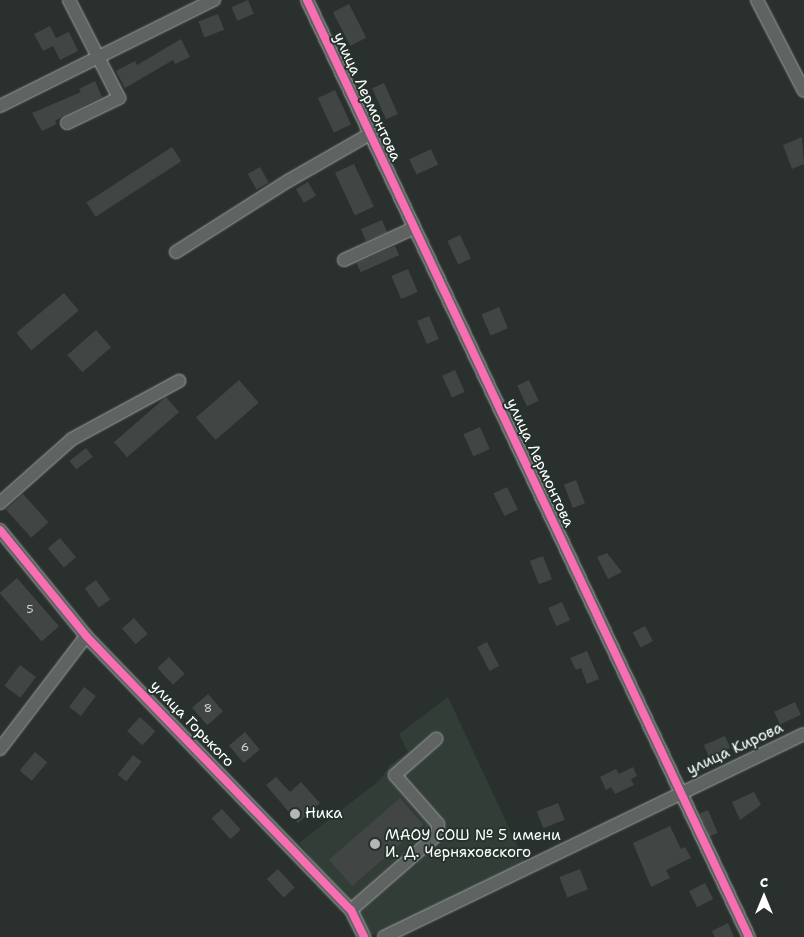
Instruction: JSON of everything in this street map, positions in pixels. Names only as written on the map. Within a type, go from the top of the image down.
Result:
[{"type":"street","points":[[67,123],[119,98],[70,0]]},
{"type":"street","points":[[0,106],[214,0]]},
{"type":"street","name":"улица Лермонтова","points":[[307,0],[749,937]]},
{"type":"street","points":[[757,0],[804,91]]},
{"type":"street","points":[[176,252],[288,181],[370,134]]},
{"type":"street","points":[[344,260],[414,228]]},
{"type":"street","points":[[0,503],[72,439],[179,381]]},
{"type":"street","name":"улица Горького","points":[[0,530],[86,636],[351,910],[364,937]]},
{"type":"street","points":[[0,749],[86,636]]},
{"type":"street","name":"улица Кирова","points":[[384,937],[804,734]]},
{"type":"street","points":[[351,910],[438,834],[438,824],[395,775],[436,739]]},
{"type":"shaded area","points":[[448,697],[525,862],[419,916],[372,935],[299,843],[380,780],[390,765],[408,752],[399,734]]},
{"type":"building","points":[[248,0],[254,14],[237,21],[231,7]]},
{"type":"building","points":[[349,4],[366,38],[350,46],[333,12]]},
{"type":"building","points":[[218,14],[224,30],[204,37],[198,22]]},
{"type":"building","points":[[50,26],[56,38],[69,32],[78,51],[60,60],[53,46],[43,51],[34,34]]},
{"type":"building","points":[[181,39],[190,57],[175,64],[173,60],[125,88],[116,71],[135,61],[137,65]]},
{"type":"building","points":[[95,81],[102,97],[63,116],[55,121],[57,124],[42,131],[32,113],[81,92],[79,89]]},
{"type":"building","points":[[384,83],[398,114],[386,119],[372,88]]},
{"type":"building","points":[[335,90],[351,124],[334,132],[318,98]]},
{"type":"building","points":[[802,137],[804,164],[792,169],[783,145]]},
{"type":"building","points":[[172,147],[181,161],[96,217],[86,203]]},
{"type":"building","points":[[431,149],[438,164],[416,175],[409,159]]},
{"type":"building","points":[[354,164],[374,207],[355,215],[335,173]]},
{"type":"building","points":[[260,167],[269,183],[256,190],[248,174]]},
{"type":"building","points":[[308,182],[316,196],[304,203],[296,189]]},
{"type":"building","points":[[382,220],[387,232],[366,241],[361,229]]},
{"type":"building","points":[[460,235],[471,259],[458,264],[447,241]]},
{"type":"building","points":[[395,246],[399,255],[361,272],[357,263]]},
{"type":"building","points":[[408,269],[418,292],[401,299],[391,276]]},
{"type":"building","points":[[64,293],[79,311],[31,350],[17,333]]},
{"type":"building","points":[[499,307],[508,328],[490,336],[482,314]]},
{"type":"building","points":[[429,316],[439,339],[427,344],[417,321]]},
{"type":"building","points":[[96,330],[111,347],[82,372],[67,355]]},
{"type":"building","points":[[455,370],[465,392],[452,398],[442,376]]},
{"type":"building","points":[[239,380],[259,403],[216,440],[196,417]]},
{"type":"building","points":[[529,380],[539,401],[527,406],[517,385]]},
{"type":"building","points":[[166,397],[179,412],[127,457],[114,442]]},
{"type":"building","points":[[480,427],[490,449],[473,456],[464,434]]},
{"type":"building","points":[[86,448],[93,457],[76,470],[69,461]]},
{"type":"building","points":[[576,480],[585,503],[573,508],[564,485]]},
{"type":"building","points":[[507,487],[518,509],[504,516],[494,494]]},
{"type":"building","points":[[23,494],[48,522],[31,538],[6,509]]},
{"type":"building","points":[[60,538],[76,557],[64,567],[48,548]]},
{"type":"building","points":[[607,553],[622,572],[608,579],[597,557]]},
{"type":"building","points":[[543,556],[552,579],[539,584],[530,561]]},
{"type":"building","points":[[17,578],[59,626],[42,641],[0,594]]},
{"type":"building","points":[[96,580],[110,599],[99,608],[85,588]]},
{"type":"building","points":[[562,602],[570,620],[556,626],[548,608]]},
{"type":"building","points":[[134,618],[148,634],[136,644],[122,628]]},
{"type":"building","points":[[645,626],[653,641],[641,648],[633,633]]},
{"type":"building","points":[[487,642],[499,666],[489,671],[477,647]]},
{"type":"building","points":[[587,651],[599,679],[587,684],[581,668],[576,670],[570,658]]},
{"type":"building","points":[[169,657],[185,674],[173,685],[157,668]]},
{"type":"building","points":[[20,665],[36,677],[20,698],[4,686]]},
{"type":"building","points":[[84,687],[96,696],[81,716],[69,707]]},
{"type":"building","points":[[208,694],[223,711],[207,725],[192,708]]},
{"type":"building","points":[[795,702],[801,715],[780,724],[774,712]]},
{"type":"building","points":[[140,717],[155,731],[142,745],[127,731]]},
{"type":"building","points":[[245,732],[260,750],[244,763],[229,745]]},
{"type":"building","points":[[725,736],[730,748],[709,757],[704,745]]},
{"type":"building","points":[[35,752],[47,762],[32,781],[20,770]]},
{"type":"building","points":[[133,755],[142,762],[126,781],[118,775]]},
{"type":"building","points":[[633,767],[637,776],[631,779],[634,785],[615,794],[611,787],[606,790],[600,777],[616,769],[619,774]]},
{"type":"building","points":[[276,777],[290,792],[301,782],[320,803],[298,823],[266,785]]},
{"type":"building","points":[[754,792],[761,805],[740,820],[732,802]]},
{"type":"building","name":"МАОУ СОШ № 5 имени И. Д. Черняховского","points":[[400,798],[423,824],[352,886],[329,860]]},
{"type":"building","points":[[558,803],[565,820],[543,828],[537,812]]},
{"type":"building","points":[[222,809],[241,830],[230,839],[212,818]]},
{"type":"building","points":[[708,810],[718,833],[709,837],[700,814]]},
{"type":"building","points":[[670,826],[681,849],[685,847],[691,858],[666,870],[670,878],[651,887],[633,843]]},
{"type":"building","points":[[278,869],[295,888],[284,898],[267,879]]},
{"type":"building","points":[[580,869],[588,890],[567,897],[559,877]]},
{"type":"building","points":[[705,883],[713,899],[697,907],[689,891]]},
{"type":"building","points":[[728,923],[734,937],[715,937],[712,931]]},
{"type":"cycle path","points":[[307,0],[749,937]]},
{"type":"cycle path","points":[[0,530],[86,636],[351,910],[364,937]]},
{"type":"place","name":"Ника","points":[[295,814]]},
{"type":"place","name":"МАОУ СОШ № 5 имени И. Д. Черняховского","points":[[375,844]]}]
